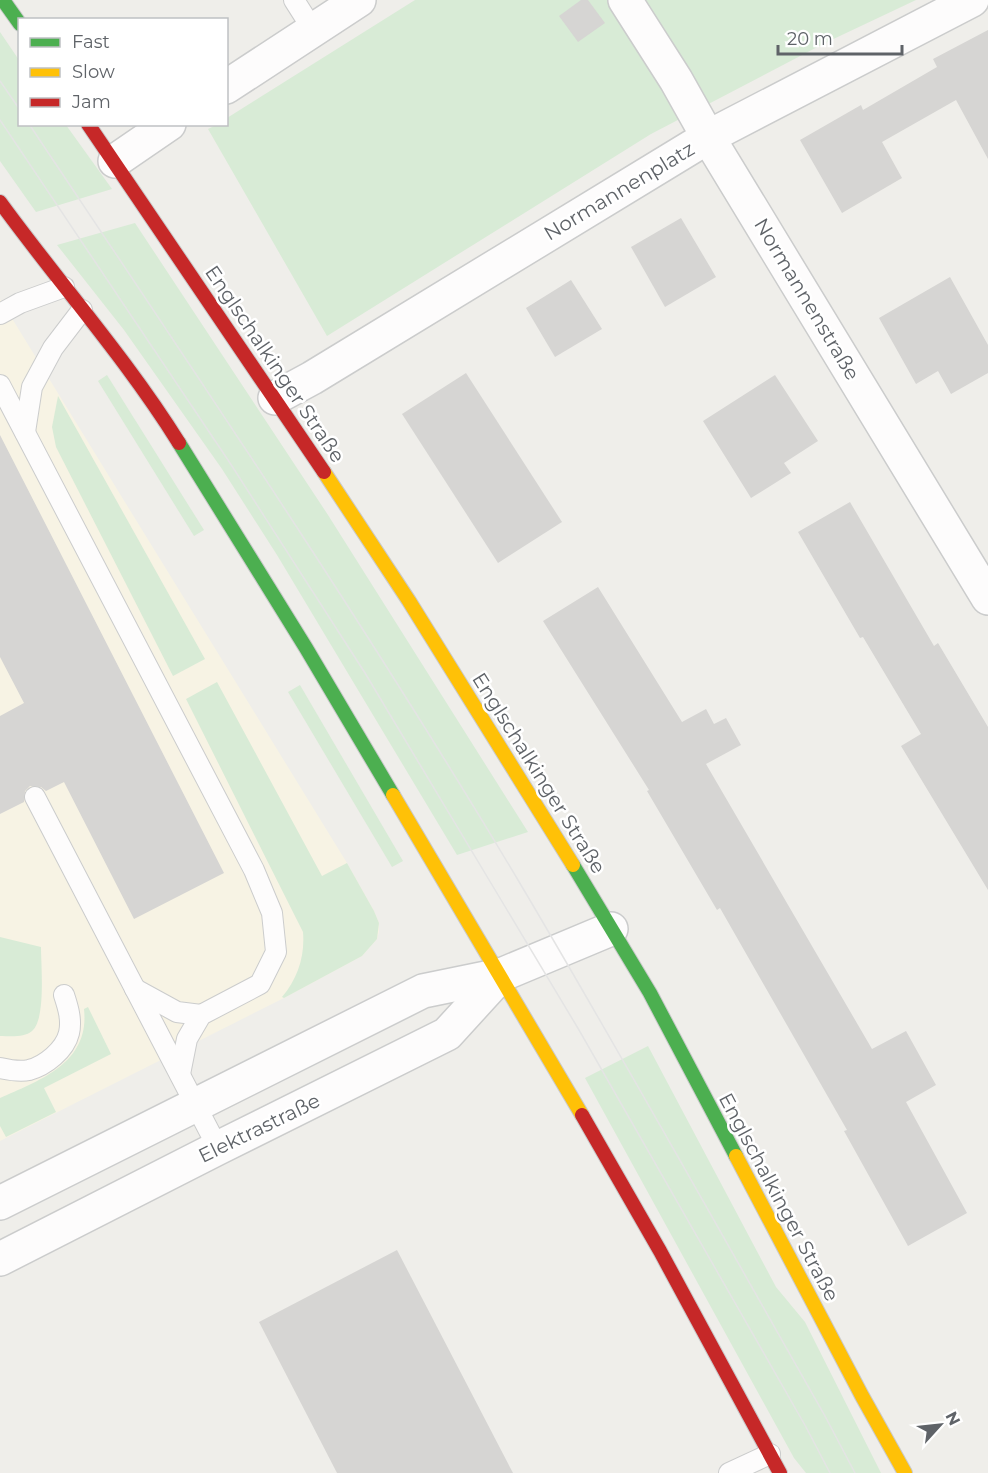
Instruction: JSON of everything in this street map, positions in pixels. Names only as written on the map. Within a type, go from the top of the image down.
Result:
[{"type":"main road","points":[[3,0],[18,21]]},
{"type":"main road","name":"Englschalkinger Straße","points":[[89,126],[275,398],[471,699],[650,993],[857,1387],[905,1473]]},
{"type":"main road","points":[[0,202],[131,373],[172,432],[312,658],[501,975],[660,1251],[780,1473]]},
{"type":"street","points":[[228,86],[358,0]]},
{"type":"street","name":"Normannenstraße","points":[[625,0],[676,80],[988,598]]},
{"type":"street","name":"Normannenplatz","points":[[275,398],[708,136],[972,0]]},
{"type":"street","points":[[115,161],[166,126]]},
{"type":"street","name":"Elektrastraße","points":[[0,1203],[423,991],[501,975],[611,929]]},
{"type":"street","name":"Elektrastraße","points":[[0,1259],[447,1034],[501,975]]},
{"type":"lane","points":[[294,0],[313,30]]},
{"type":"lane","points":[[0,314],[20,303],[64,287]]},
{"type":"lane","points":[[25,432],[32,387],[53,348],[82,310]]},
{"type":"lane","points":[[0,385],[254,870],[272,913],[276,952],[260,984],[201,1015],[187,1039],[180,1074]]},
{"type":"lane","points":[[35,797],[218,1148]]},
{"type":"lane","points":[[135,988],[177,1012],[201,1015]]},
{"type":"lane","points":[[0,1068],[26,1071],[42,1066],[54,1056],[69,1033],[70,1012],[64,995]]},
{"type":"lane","points":[[729,1473],[770,1454]]},
{"type":"shaded area","points":[[0,299],[347,863],[374,911],[379,923],[379,932],[377,939],[362,956],[284,998],[0,1141]]},
{"type":"green space","points":[[415,0],[916,0],[825,43],[651,134],[327,336],[208,129],[214,126],[228,126],[228,117]]},
{"type":"green space","points":[[0,32],[18,59],[18,126],[67,126],[112,189],[36,212],[0,161]]},
{"type":"green space","points":[[135,223],[328,515],[528,832],[457,855],[277,555],[222,469],[124,330],[57,245]]},
{"type":"green space","points":[[107,375],[204,530],[194,536],[98,381]]},
{"type":"green space","points":[[58,396],[205,659],[173,676],[56,447],[52,427]]},
{"type":"green space","points":[[217,682],[322,876],[347,863],[379,923],[377,939],[362,956],[284,998],[282,997],[299,966],[303,950],[303,932],[186,699]]},
{"type":"green space","points":[[300,685],[403,861],[392,867],[288,692]]},
{"type":"green space","points":[[0,937],[41,947],[42,992],[39,1016],[32,1031],[25,1035],[0,1036]]},
{"type":"green space","points":[[88,1007],[111,1054],[44,1088],[56,1112],[6,1137],[0,1126],[0,1098],[46,1076],[71,1056],[79,1043],[84,1028],[84,1009]]},
{"type":"green space","points":[[648,1046],[776,1287],[805,1322],[881,1473],[806,1473],[794,1458],[585,1078]]},
{"type":"building","points":[[581,0],[588,0],[605,23],[578,42],[559,16]]},
{"type":"building","points":[[988,30],[988,159],[956,100],[882,142],[902,178],[842,213],[800,140],[861,105],[863,110],[937,67],[933,59]]},
{"type":"building","points":[[681,218],[716,277],[665,307],[631,247]]},
{"type":"building","points":[[950,277],[988,345],[988,373],[951,394],[938,371],[916,384],[879,318]]},
{"type":"building","points":[[571,280],[602,329],[555,357],[526,308]]},
{"type":"building","points":[[466,373],[562,522],[498,563],[402,414]]},
{"type":"building","points":[[775,375],[818,441],[784,463],[791,473],[751,498],[703,421]]},
{"type":"building","points":[[0,435],[224,873],[134,919],[64,782],[46,791],[41,787],[30,786],[25,791],[24,802],[0,814],[0,716],[24,703],[0,657]]},
{"type":"building","points":[[850,502],[934,646],[938,643],[988,727],[988,890],[901,746],[921,734],[863,637],[860,638],[798,532]]},
{"type":"building","points":[[598,587],[682,722],[706,709],[714,724],[726,718],[741,745],[706,764],[872,1049],[906,1031],[936,1085],[906,1102],[967,1213],[908,1246],[844,1131],[847,1130],[720,908],[717,910],[647,791],[649,790],[543,621]]},
{"type":"building","points":[[397,1250],[513,1473],[337,1473],[259,1322]]},
{"type":"tram line","points":[[0,81],[18,107]]},
{"type":"tram line","points":[[0,120],[230,463],[365,673],[579,1030],[830,1473]]},
{"type":"tram line","points":[[30,126],[340,593],[460,784],[634,1080],[855,1473]]},
{"type":"traffic: fast","points":[[3,0],[18,21]]},
{"type":"traffic: fast","points":[[179,443],[306,648],[393,795]]},
{"type":"traffic: fast","points":[[573,865],[650,993],[736,1156]]},
{"type":"traffic: slow","points":[[324,472],[409,601],[573,865]]},
{"type":"traffic: slow","points":[[393,795],[582,1115]]},
{"type":"traffic: slow","points":[[736,1156],[905,1473]]},
{"type":"traffic: jam","points":[[89,126],[324,472]]},
{"type":"traffic: jam","points":[[0,202],[115,351],[179,443]]},
{"type":"traffic: jam","points":[[582,1115],[660,1251],[780,1473]]}]
